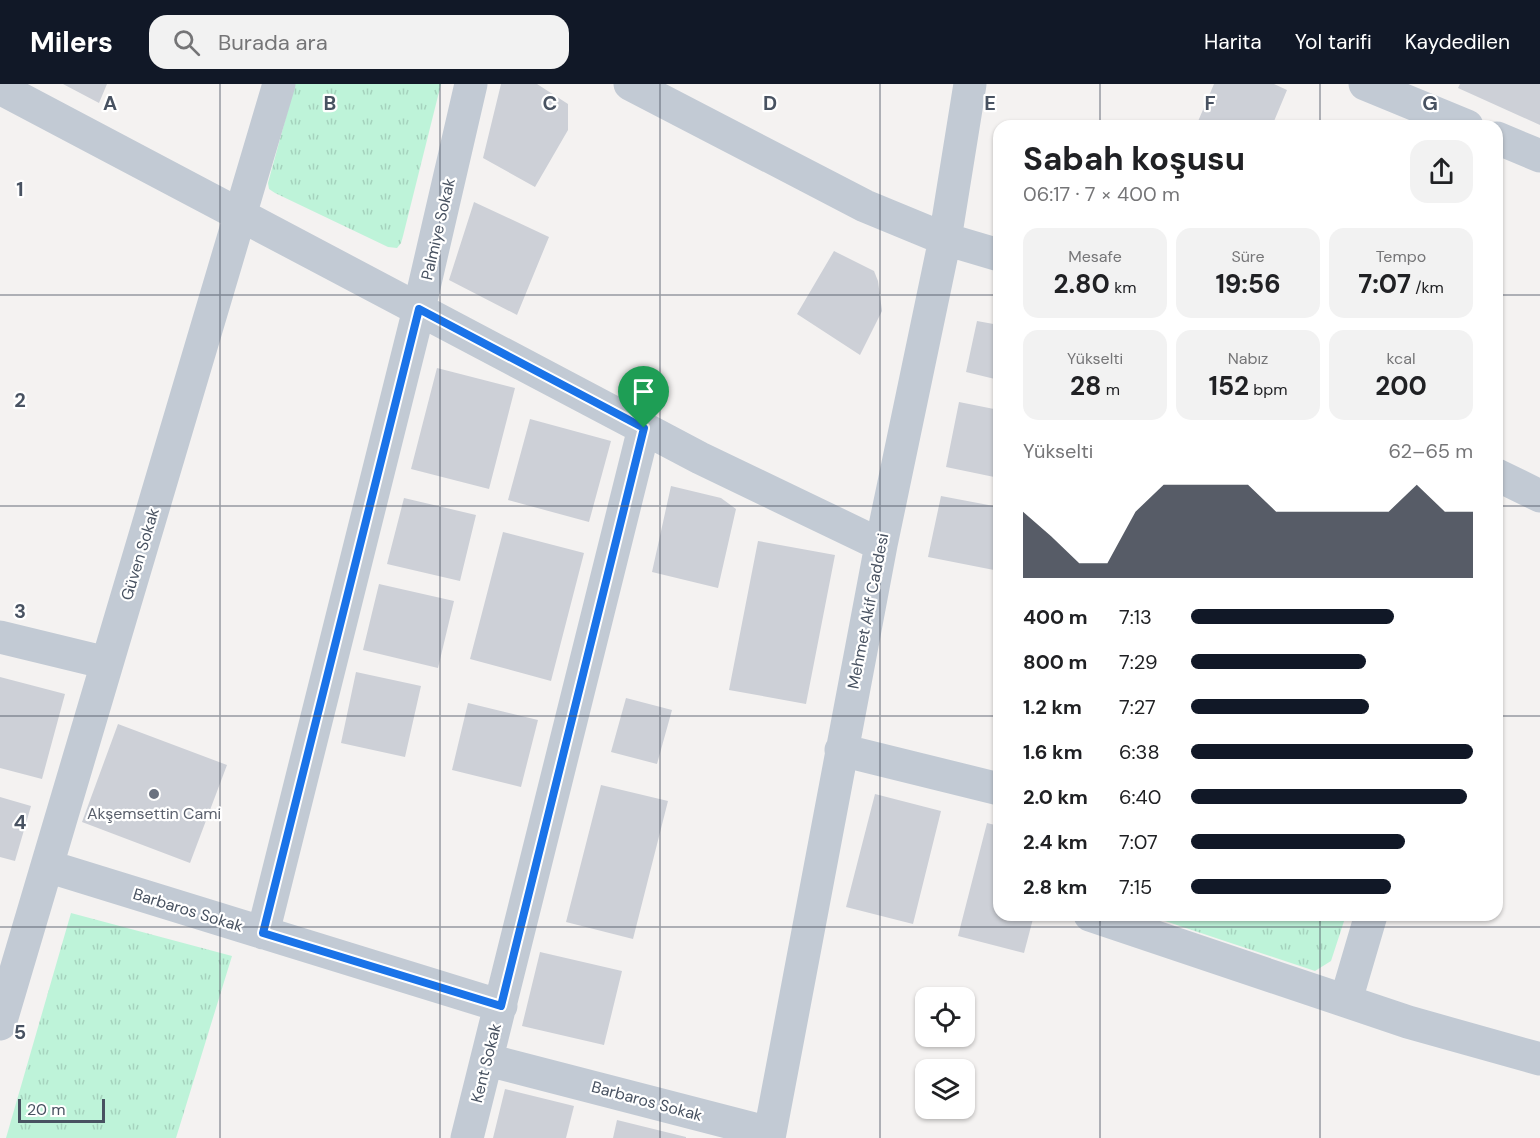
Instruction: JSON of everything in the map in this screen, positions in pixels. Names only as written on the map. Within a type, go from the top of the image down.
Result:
[{"type":"street","name":"Güven Sokak","points":[[0,1024],[279,84]]},
{"type":"street","name":"Palmiye Sokak","points":[[263,933],[419,309],[471,84]]},
{"type":"street","points":[[630,84],[865,206],[945,239],[993,253]]},
{"type":"street","name":"Mehmet Akif Caddesi","points":[[770,1136],[841,750],[945,239],[970,84]]},
{"type":"street","points":[[1365,84],[1452,120]]},
{"type":"street","points":[[0,88],[700,458],[881,545]]},
{"type":"street","points":[[1503,141],[1540,156]]},
{"type":"street","name":"Kent Sokak","points":[[467,1138],[644,428]]},
{"type":"street","points":[[1503,479],[1540,496]]},
{"type":"street","points":[[0,637],[107,663]]},
{"type":"street","points":[[841,750],[993,788]]},
{"type":"street","name":"Barbaros Sokak","points":[[47,866],[501,1006]]},
{"type":"street","points":[[1108,921],[1408,1022],[1540,1059]]},
{"type":"street","points":[[1346,1000],[1369,921]]},
{"type":"street","name":"Barbaros Sokak","points":[[488,1060],[770,1136]]},
{"type":"green space","points":[[295,84],[441,84],[403,236],[397,248],[388,247],[269,189],[268,183]]},
{"type":"green space","points":[[71,913],[232,956],[176,1138],[6,1138]]},
{"type":"green space","points":[[1165,921],[1344,921],[1331,961],[1315,971]]},
{"type":"building","points":[[63,84],[107,84],[99,103]]},
{"type":"building","points":[[501,84],[537,84],[568,104],[568,130],[535,187],[483,158]]},
{"type":"building","points":[[1214,84],[1274,84],[1287,90],[1274,120],[1199,120]]},
{"type":"building","points":[[1460,84],[1540,84],[1540,125],[1458,88]]},
{"type":"building","points":[[474,202],[549,237],[517,315],[449,280]]},
{"type":"building","points":[[834,251],[874,271],[878,281],[882,311],[860,355],[797,314]]},
{"type":"building","points":[[977,321],[993,324],[993,379],[966,372]]},
{"type":"building","points":[[437,368],[515,388],[489,489],[411,469]]},
{"type":"building","points":[[959,402],[993,409],[993,477],[946,467]]},
{"type":"building","points":[[530,419],[611,441],[589,522],[508,500]]},
{"type":"building","points":[[671,486],[721,498],[736,509],[718,588],[652,572]]},
{"type":"building","points":[[941,496],[993,506],[993,570],[928,557]]},
{"type":"building","points":[[404,498],[476,515],[460,581],[387,564]]},
{"type":"building","points":[[503,532],[584,553],[551,681],[470,659]]},
{"type":"building","points":[[758,541],[835,555],[806,704],[729,690]]},
{"type":"building","points":[[379,584],[454,601],[438,668],[363,650]]},
{"type":"building","points":[[356,672],[421,686],[405,757],[341,743]]},
{"type":"building","points":[[0,677],[65,694],[42,779],[0,768]]},
{"type":"building","points":[[626,698],[672,710],[657,764],[611,752]]},
{"type":"building","points":[[468,703],[538,720],[521,787],[452,770]]},
{"type":"building","name":"Akşemsettin Cami","points":[[118,724],[227,765],[190,863],[82,822]]},
{"type":"building","points":[[601,785],[668,801],[633,939],[566,922]]},
{"type":"building","points":[[875,794],[941,811],[913,924],[846,907]]},
{"type":"building","points":[[0,797],[31,806],[15,861],[0,857]]},
{"type":"building","points":[[987,823],[993,824],[993,921],[1032,921],[1024,953],[958,936]]},
{"type":"building","points":[[540,952],[622,971],[604,1045],[522,1026]]},
{"type":"building","points":[[505,1089],[574,1106],[566,1138],[493,1138]]},
{"type":"building","points":[[617,1120],[686,1137],[686,1138],[613,1138]]},
{"type":"place","name":"Akşemsettin Cami","points":[[154,794]]},
{"type":"route","points":[[419,309],[644,428],[501,1006],[263,933],[419,309]]}]
